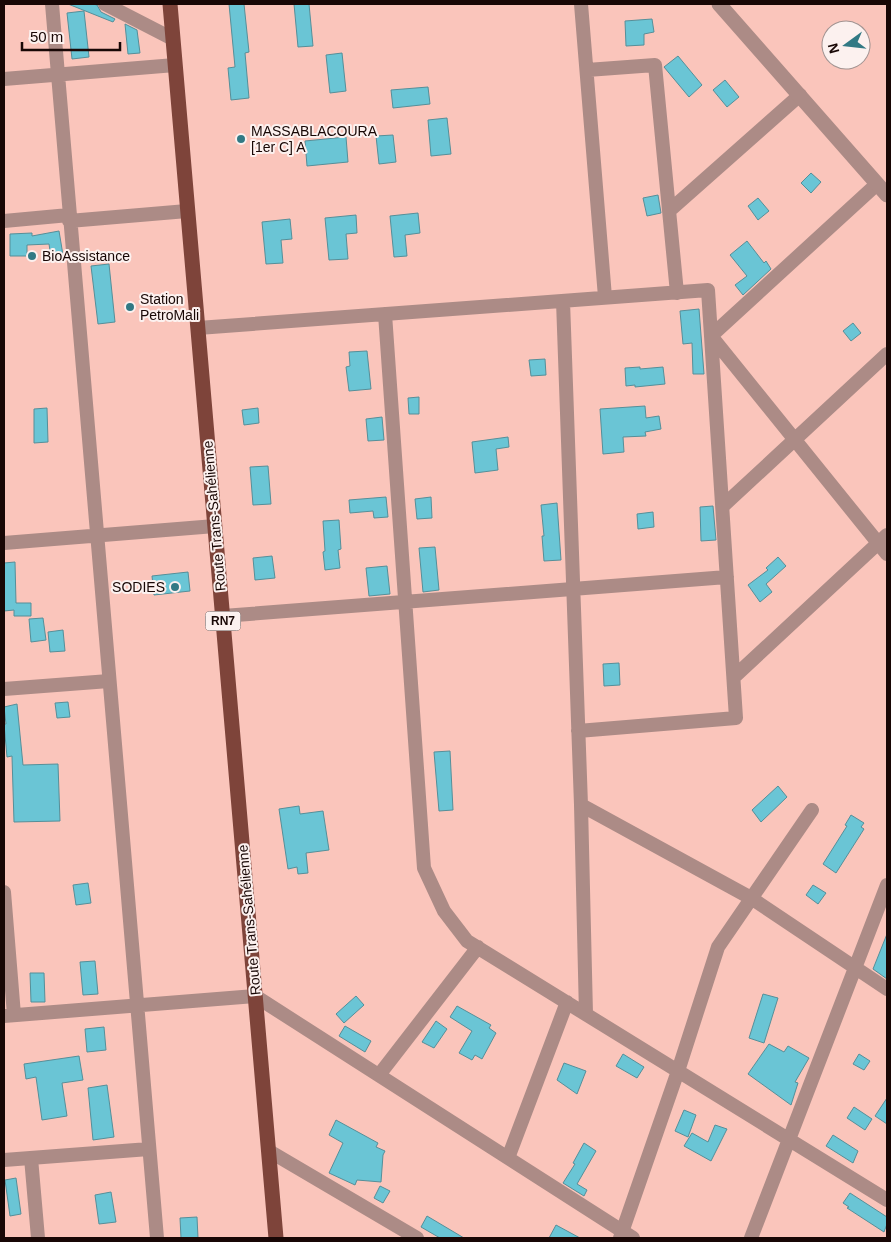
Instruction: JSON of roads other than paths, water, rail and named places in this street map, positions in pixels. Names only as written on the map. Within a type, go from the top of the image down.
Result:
[{"type":"highway","name":"Route Trans-Sahélienne","points":[[170,4],[278,1237]]},
{"type":"street","points":[[52,4],[56,74],[157,1238]]},
{"type":"street","points":[[105,4],[173,39]]},
{"type":"street","points":[[581,4],[605,297]]},
{"type":"street","points":[[711,336],[882,189],[719,4]]},
{"type":"street","points":[[4,79],[175,65]]},
{"type":"street","points":[[587,70],[655,65],[677,292]]},
{"type":"street","points":[[669,211],[800,95]]},
{"type":"street","points":[[4,221],[188,211]]},
{"type":"street","points":[[198,328],[708,290],[736,718],[578,730]]},
{"type":"street","points":[[563,300],[581,805],[586,1014]]},
{"type":"street","points":[[385,314],[424,868],[444,911],[467,941],[887,1200]]},
{"type":"street","points":[[711,336],[884,544],[734,677]]},
{"type":"street","points":[[722,506],[887,354]]},
{"type":"street","points":[[4,543],[215,526]]},
{"type":"street","points":[[223,616],[727,577]]},
{"type":"street","points":[[4,689],[109,681]]},
{"type":"street","points":[[581,805],[751,898],[887,989]]},
{"type":"street","points":[[4,892],[9,1016],[256,996],[508,1158],[625,1236],[718,947],[812,810]]},
{"type":"street","points":[[751,1238],[887,885]]},
{"type":"street","points":[[379,1075],[478,947]]},
{"type":"street","points":[[508,1158],[567,1002]]},
{"type":"street","points":[[4,1160],[149,1148]]},
{"type":"street","points":[[269,1151],[417,1238]]},
{"type":"street","points":[[32,1158],[38,1238]]},
{"type":"place","name":"MASSABLACOURA [1er C] A","points":[[241,139]]},
{"type":"place","name":"BioAssistance","points":[[32,256]]},
{"type":"place","name":"Station PetroMali","points":[[130,307]]},
{"type":"place","name":"SODIES","points":[[175,587]]}]
